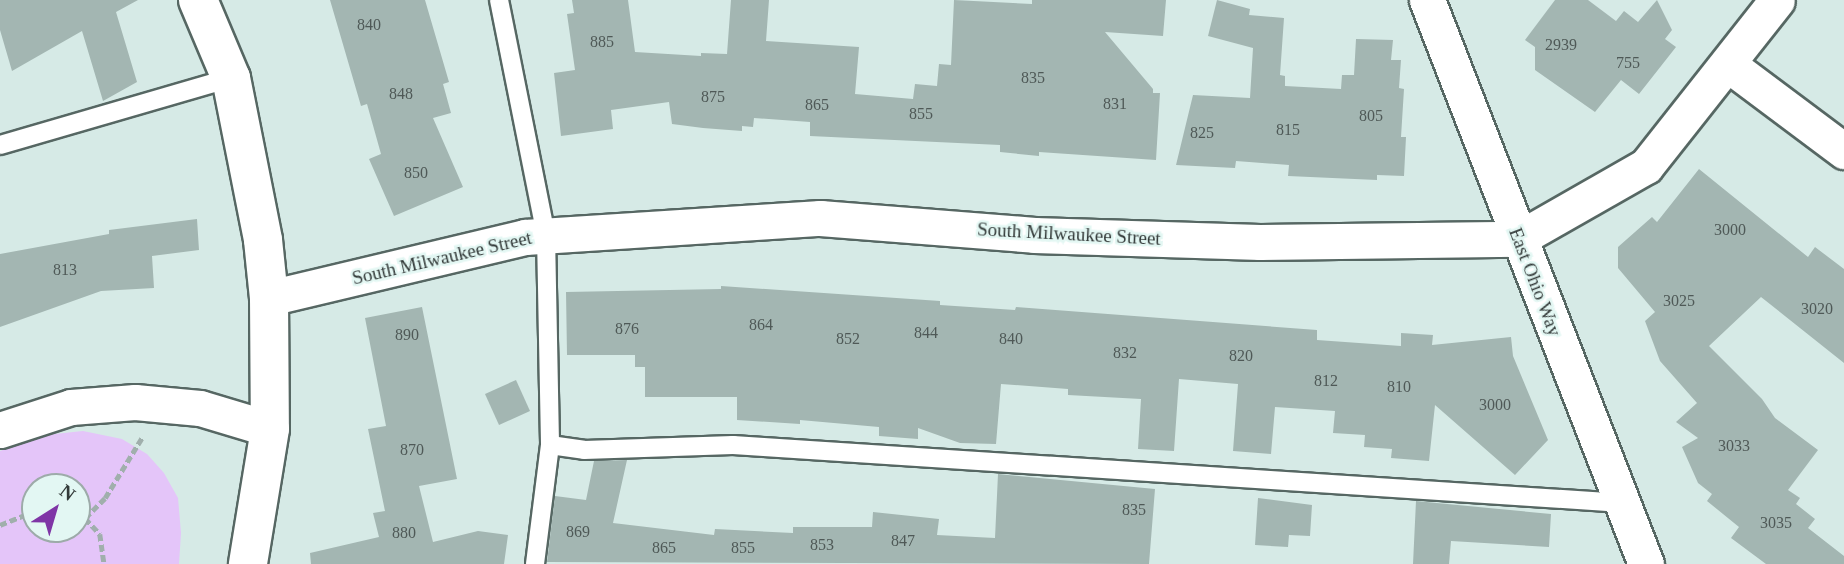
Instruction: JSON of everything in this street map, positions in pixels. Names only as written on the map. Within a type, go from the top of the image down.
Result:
[{"type":"street","points":[[198,0],[231,78],[263,240],[269,298],[270,429],[248,564]]},
{"type":"street","name":"East Ohio Way","points":[[1421,0],[1646,564]]},
{"type":"street","name":"South Milwaukee Street","points":[[269,298],[525,237],[820,218],[1034,235],[1247,242],[1518,239],[1646,166],[1729,65],[1777,0]]},
{"type":"street","points":[[1729,65],[1844,151]]},
{"type":"street","points":[[0,430],[71,407],[135,402],[200,408],[270,429]]},
{"type":"lane","points":[[499,0],[546,235],[550,444],[535,564]]},
{"type":"lane","points":[[0,145],[231,78]]},
{"type":"lane","points":[[550,444],[584,450],[733,445],[1622,503]]},
{"type":"path","points":[[91,512],[105,498],[160,405]]},
{"type":"path","points":[[0,525],[21,517]]},
{"type":"path","points":[[91,524],[100,534],[104,564]]},
{"type":"shaded area","points":[[83,431],[122,439],[147,454],[164,473],[178,498],[181,533],[179,564],[0,564],[0,451],[45,435]]},
{"type":"building","points":[[0,0],[138,0],[116,12],[137,82],[103,101],[82,31],[12,71],[0,30]]},
{"type":"building","points":[[330,0],[425,0],[449,82],[443,84],[451,113],[433,118],[463,187],[394,216],[369,159],[381,154],[367,104],[361,106]]},
{"type":"building","points":[[572,0],[628,0],[635,52],[701,56],[701,53],[727,54],[731,0],[769,0],[766,41],[859,47],[855,94],[913,99],[915,84],[937,86],[939,64],[951,65],[954,0],[1032,4],[1032,0],[1166,0],[1163,36],[1105,32],[1153,89],[1153,93],[1160,93],[1156,160],[1039,152],[1039,156],[1000,152],[1000,145],[810,136],[810,122],[754,118],[753,127],[742,126],[742,131],[703,128],[672,124],[669,102],[611,110],[613,129],[561,136],[554,73],[575,70],[567,14],[574,13]]},
{"type":"building","points":[[1217,0],[1250,9],[1249,15],[1284,18],[1280,75],[1285,76],[1285,86],[1341,89],[1342,75],[1354,75],[1356,39],[1393,40],[1391,60],[1401,60],[1399,88],[1404,89],[1401,137],[1406,137],[1404,176],[1377,175],[1377,180],[1288,176],[1289,165],[1236,161],[1235,168],[1176,165],[1193,95],[1250,98],[1253,48],[1208,36]]},
{"type":"building","points":[[1555,0],[1588,0],[1616,21],[1624,11],[1638,22],[1657,0],[1672,30],[1665,39],[1676,47],[1639,94],[1621,80],[1595,112],[1535,70],[1535,47],[1525,40]]},
{"type":"building","points":[[1699,169],[1808,257],[1815,247],[1844,269],[1844,363],[1761,297],[1709,346],[1762,399],[1775,418],[1818,450],[1788,490],[1800,498],[1796,504],[1815,519],[1808,528],[1844,556],[1844,564],[1766,564],[1731,538],[1739,527],[1707,501],[1712,494],[1698,483],[1682,447],[1698,438],[1676,422],[1697,403],[1660,361],[1645,321],[1655,312],[1618,268],[1618,247],[1652,217],[1657,222]]},
{"type":"building","points":[[197,219],[199,250],[152,256],[154,288],[101,291],[0,327],[0,254],[109,234],[109,230]]},
{"type":"building","points":[[721,286],[940,301],[940,305],[1015,310],[1016,307],[1317,330],[1317,340],[1401,346],[1401,333],[1433,335],[1432,345],[1511,337],[1513,356],[1548,440],[1515,475],[1435,405],[1429,461],[1391,458],[1392,449],[1364,447],[1365,435],[1333,433],[1335,411],[1275,407],[1271,454],[1233,451],[1238,384],[1179,379],[1174,451],[1138,449],[1141,399],[1068,395],[1068,389],[1001,384],[996,444],[960,443],[918,428],[918,439],[879,436],[879,427],[800,420],[800,424],[737,420],[737,397],[645,397],[645,367],[635,367],[635,355],[567,355],[566,292],[721,289]]},
{"type":"building","points":[[422,307],[457,479],[419,486],[433,542],[478,531],[508,535],[504,564],[311,564],[310,553],[379,537],[373,513],[385,511],[368,429],[386,426],[365,318]]},
{"type":"building","points":[[516,380],[530,411],[499,425],[485,394]]},
{"type":"building","points":[[627,460],[613,523],[714,535],[715,529],[793,533],[793,527],[872,527],[873,512],[939,519],[937,535],[995,538],[998,474],[1155,489],[1149,564],[547,562],[555,496],[586,500],[594,461]]},
{"type":"building","points":[[1258,498],[1312,505],[1310,536],[1289,535],[1288,547],[1255,545]]},
{"type":"building","points":[[1416,501],[1551,514],[1549,547],[1451,541],[1449,564],[1413,564]]}]
